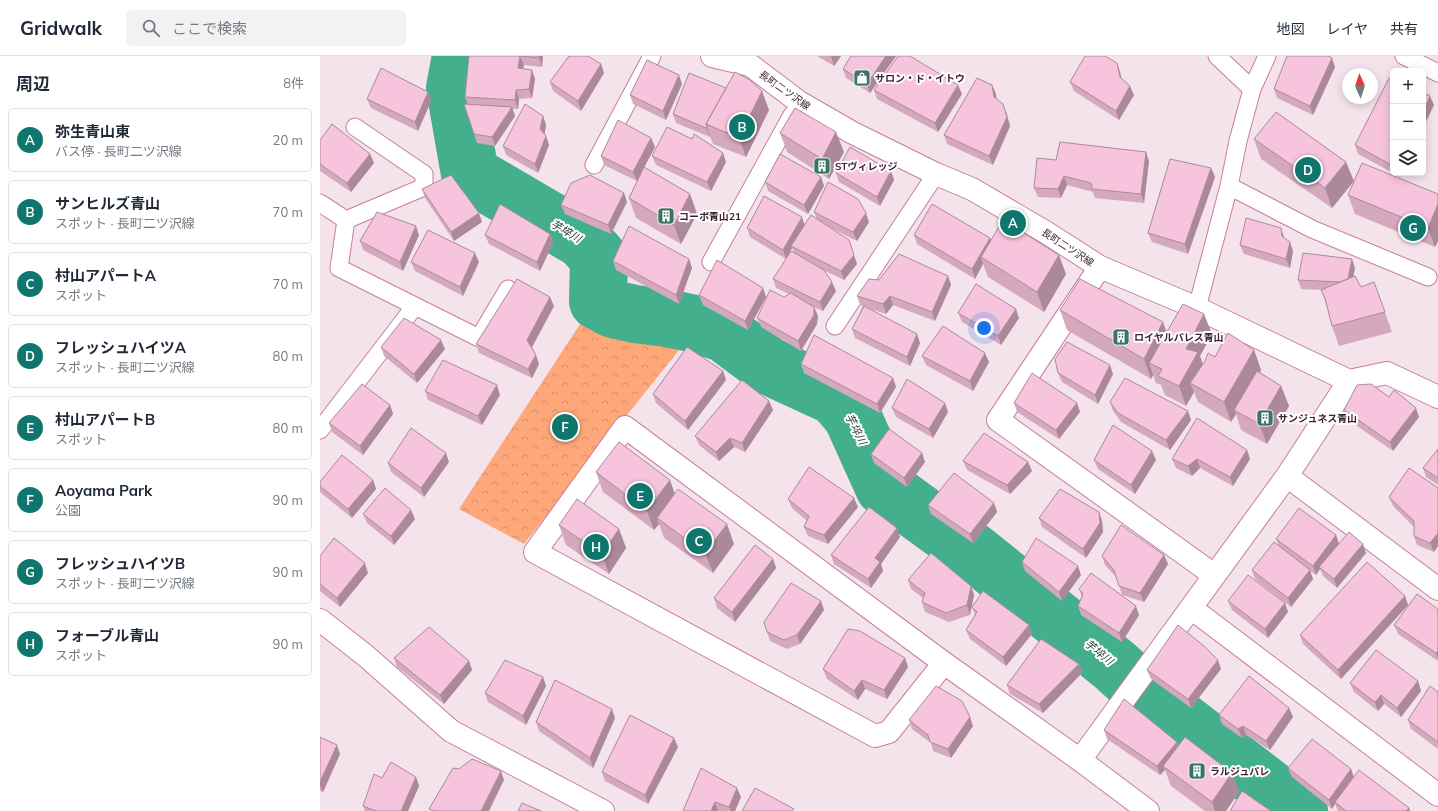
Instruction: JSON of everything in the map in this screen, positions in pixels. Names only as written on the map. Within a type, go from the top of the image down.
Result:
[{"type":"street","name":"長町二ツ沢線","points":[[712,56],[751,60],[799,102],[851,132],[936,174],[972,189],[1047,233],[1100,267],[1197,308],[1349,381]]},
{"type":"street","points":[[1100,267],[998,420],[1214,575]]},
{"type":"street","points":[[1080,760],[1287,476],[1349,381],[1387,373],[1438,397]]},
{"type":"street","points":[[944,663],[889,732],[875,736],[535,552],[625,427],[944,663],[1080,760],[1148,811]]},
{"type":"street","points":[[1287,476],[1438,589]]},
{"type":"street","points":[[1191,608],[1438,796]]},
{"type":"street","points":[[320,620],[366,656],[451,731],[603,811]]},
{"type":"lane","points":[[594,165],[652,56]]},
{"type":"lane","points":[[1217,56],[1252,89]]},
{"type":"lane","points":[[1197,308],[1230,186],[1238,141],[1252,89],[1267,56]]},
{"type":"lane","points":[[1404,56],[1438,73]]},
{"type":"lane","points":[[711,262],[799,102]]},
{"type":"lane","points":[[346,220],[424,187],[424,174],[356,127]]},
{"type":"lane","points":[[835,326],[936,174]]},
{"type":"lane","points":[[1230,186],[1312,229],[1428,277]]},
{"type":"lane","points":[[320,202],[346,220]]},
{"type":"lane","points":[[346,220],[339,268],[479,338],[508,289]]},
{"type":"lane","points":[[321,425],[414,306]]},
{"type":"green space","points":[[586,315],[683,345],[524,544],[459,509]]},
{"type":"building","points":[[469,56],[520,56],[518,68],[532,70],[529,89],[516,90],[515,100],[465,97]]},
{"type":"building","points":[[521,56],[539,56],[539,58]]},
{"type":"building","points":[[569,56],[588,56],[601,64],[578,101],[550,82]]},
{"type":"building","points":[[851,56],[886,56],[867,84],[843,69]]},
{"type":"building","points":[[898,56],[910,56],[958,85],[935,123],[874,90]]},
{"type":"building","points":[[1085,56],[1105,56],[1117,63],[1120,77],[1130,86],[1116,111],[1070,82]]},
{"type":"building","points":[[1287,56],[1328,56],[1332,58],[1310,106],[1274,89]]},
{"type":"building","points":[[647,60],[679,75],[663,111],[630,95]]},
{"type":"building","points":[[381,68],[428,92],[415,122],[367,99]]},
{"type":"building","points":[[735,72],[750,80],[762,91],[739,138],[706,124]]},
{"type":"building","points":[[689,73],[726,88],[706,124],[706,128],[673,114]]},
{"type":"building","points":[[977,78],[992,85],[994,97],[1003,104],[1007,117],[989,156],[944,135]]},
{"type":"building","points":[[1390,78],[1390,164],[1355,145],[1376,104],[1378,104],[1378,100]]},
{"type":"building","points":[[1426,94],[1430,96],[1426,105]]},
{"type":"building","points":[[464,104],[512,107],[492,137],[474,134]]},
{"type":"building","points":[[525,104],[543,116],[540,129],[546,136],[535,164],[503,146]]},
{"type":"building","points":[[795,108],[836,132],[822,159],[780,133]]},
{"type":"building","points":[[1276,112],[1346,162],[1325,188],[1254,139]]},
{"type":"building","points":[[618,120],[651,138],[633,172],[601,156]]},
{"type":"building","points":[[332,124],[370,154],[347,183],[320,164],[320,140]]},
{"type":"building","points":[[667,127],[692,139],[694,134],[723,153],[707,182],[652,156]]},
{"type":"building","points":[[1060,142],[1146,152],[1141,194],[1092,189],[1091,183],[1064,176],[1058,189],[1034,188],[1037,158],[1056,160]]},
{"type":"building","points":[[850,147],[891,171],[877,197],[836,173]]},
{"type":"building","points":[[780,154],[821,177],[804,205],[765,182]]},
{"type":"building","points":[[1170,159],[1211,168],[1185,244],[1148,233]]},
{"type":"building","points":[[1362,163],[1390,174],[1390,176],[1394,176],[1438,194],[1438,204],[1428,228],[1348,195]]},
{"type":"building","points":[[644,167],[690,194],[674,225],[629,198]]},
{"type":"building","points":[[451,175],[479,213],[451,232],[422,189]]},
{"type":"building","points":[[590,175],[624,193],[608,225],[561,205],[571,183]]},
{"type":"building","points":[[828,182],[858,199],[866,213],[853,232],[814,212]]},
{"type":"building","points":[[764,196],[802,217],[783,250],[747,228]]},
{"type":"building","points":[[500,204],[550,234],[537,262],[485,235]]},
{"type":"building","points":[[932,204],[990,238],[972,269],[914,235]]},
{"type":"building","points":[[377,212],[416,226],[400,262],[360,241]]},
{"type":"building","points":[[811,215],[849,240],[854,255],[841,271],[791,246]]},
{"type":"building","points":[[1246,218],[1281,228],[1282,236],[1290,242],[1286,259],[1240,245]]},
{"type":"building","points":[[1003,220],[1059,255],[1037,292],[981,257]]},
{"type":"building","points":[[629,226],[689,259],[676,295],[613,261]]},
{"type":"building","points":[[428,230],[475,253],[460,287],[411,262]]},
{"type":"building","points":[[791,251],[824,270],[832,282],[820,302],[773,279]]},
{"type":"building","points":[[1303,253],[1352,259],[1348,279],[1340,282],[1298,280]]},
{"type":"building","points":[[899,254],[948,276],[932,312],[890,296],[883,304],[857,296],[869,279],[879,280]]},
{"type":"building","points":[[717,260],[763,288],[745,321],[699,295]]},
{"type":"building","points":[[1355,276],[1361,287],[1374,282],[1385,312],[1332,326],[1325,298],[1321,290]]},
{"type":"building","points":[[517,279],[550,297],[527,340],[536,355],[528,369],[476,344]]},
{"type":"building","points":[[1080,279],[1163,322],[1144,359],[1060,310]]},
{"type":"building","points":[[976,284],[1016,309],[998,336],[958,313]]},
{"type":"building","points":[[770,290],[784,297],[791,293],[814,307],[814,315],[798,341],[757,318]]},
{"type":"building","points":[[1183,304],[1204,314],[1186,349],[1198,352],[1179,386],[1158,376],[1162,369],[1149,363]]},
{"type":"building","points":[[864,306],[917,334],[907,357],[852,329]]},
{"type":"building","points":[[404,318],[441,340],[414,374],[381,347]]},
{"type":"building","points":[[943,326],[985,353],[970,381],[922,356]]},
{"type":"building","points":[[1228,333],[1254,350],[1224,402],[1190,383],[1205,361],[1208,353],[1215,357]]},
{"type":"building","points":[[814,335],[893,378],[877,404],[801,364]]},
{"type":"building","points":[[1067,342],[1110,365],[1095,395],[1058,373],[1055,359]]},
{"type":"building","points":[[687,347],[723,371],[685,421],[653,394]]},
{"type":"building","points":[[443,360],[497,385],[478,416],[425,391]]},
{"type":"building","points":[[1257,371],[1281,386],[1259,424],[1234,410]]},
{"type":"building","points":[[1032,373],[1077,403],[1056,430],[1014,403]]},
{"type":"building","points":[[1125,378],[1188,411],[1166,440],[1118,413],[1110,402]]},
{"type":"building","points":[[907,379],[945,403],[929,429],[892,408]]},
{"type":"building","points":[[742,380],[769,401],[742,443],[730,438],[716,452],[695,436]]},
{"type":"building","points":[[362,384],[390,405],[360,446],[329,423]]},
{"type":"building","points":[[1371,384],[1389,397],[1394,390],[1416,408],[1390,442],[1344,410],[1357,385]]},
{"type":"building","points":[[1197,418],[1247,450],[1230,477],[1197,459],[1188,466],[1172,459]]},
{"type":"building","points":[[1113,425],[1152,451],[1131,485],[1094,460]]},
{"type":"building","points":[[411,428],[446,453],[421,488],[388,463]]},
{"type":"building","points":[[889,429],[922,453],[904,478],[871,454]]},
{"type":"building","points":[[984,433],[1028,462],[1007,485],[963,461]]},
{"type":"building","points":[[619,442],[670,480],[647,511],[596,472]]},
{"type":"building","points":[[1438,449],[1438,478],[1423,468]]},
{"type":"building","points":[[342,455],[373,480],[348,509],[320,486],[320,482]]},
{"type":"building","points":[[809,467],[854,498],[824,535],[804,527],[809,516],[788,499]]},
{"type":"building","points":[[1409,468],[1438,488],[1438,533],[1430,543],[1414,536],[1414,521],[1389,497]]},
{"type":"building","points":[[954,473],[994,503],[970,534],[928,505]]},
{"type":"building","points":[[385,488],[411,510],[391,536],[363,514]]},
{"type":"building","points":[[678,489],[727,524],[705,553],[657,518]]},
{"type":"building","points":[[1060,489],[1099,512],[1100,523],[1083,549],[1039,518]]},
{"type":"building","points":[[577,499],[619,529],[602,554],[559,525]]},
{"type":"building","points":[[869,507],[897,528],[875,558],[880,562],[868,579],[831,555]]},
{"type":"building","points":[[1299,508],[1336,535],[1313,566],[1276,539]]},
{"type":"building","points":[[1121,525],[1164,555],[1140,593],[1119,586],[1114,570],[1102,556]]},
{"type":"building","points":[[1349,532],[1363,544],[1334,579],[1319,567]]},
{"type":"building","points":[[334,538],[365,563],[337,598],[320,584],[320,556]]},
{"type":"building","points":[[1036,538],[1078,566],[1059,592],[1022,562]]},
{"type":"building","points":[[1274,542],[1310,570],[1288,598],[1252,570]]},
{"type":"building","points":[[755,545],[773,559],[732,612],[714,598]]},
{"type":"building","points":[[931,553],[971,586],[967,605],[946,613],[922,602],[925,593],[908,580]]},
{"type":"building","points":[[1367,562],[1405,596],[1338,670],[1300,635]]},
{"type":"building","points":[[1091,573],[1136,606],[1119,633],[1078,606],[1083,594],[1079,589]]},
{"type":"building","points":[[1248,575],[1285,603],[1265,629],[1228,601]]},
{"type":"building","points":[[791,583],[821,601],[797,635],[784,640],[767,632],[764,622]]},
{"type":"building","points":[[983,591],[1029,625],[1003,657],[966,630],[977,612],[972,607]]},
{"type":"building","points":[[1417,594],[1438,609],[1438,651],[1436,653],[1394,625]]},
{"type":"building","points":[[1178,625],[1204,646],[1218,660],[1188,699],[1147,670]]},
{"type":"building","points":[[429,627],[469,661],[440,695],[394,658]]},
{"type":"building","points":[[848,629],[860,631],[905,658],[884,690],[862,680],[854,691],[823,669]]},
{"type":"building","points":[[1041,639],[1079,664],[1039,704],[1007,685]]},
{"type":"building","points":[[1376,650],[1418,681],[1397,708],[1381,695],[1375,702],[1350,683]]},
{"type":"building","points":[[505,660],[543,677],[523,716],[485,693]]},
{"type":"building","points":[[1249,676],[1289,708],[1266,741],[1243,726],[1238,729],[1219,715]]},
{"type":"building","points":[[555,680],[612,709],[590,758],[536,722]]},
{"type":"building","points":[[936,686],[962,701],[970,717],[948,749],[930,742],[928,735],[909,720]]},
{"type":"building","points":[[1430,686],[1438,692],[1438,742],[1408,720]]},
{"type":"building","points":[[1124,699],[1177,742],[1157,766],[1104,730]]},
{"type":"building","points":[[630,715],[674,738],[645,795],[602,772]]},
{"type":"building","points":[[320,737],[337,745],[320,782]]},
{"type":"building","points":[[1185,737],[1232,773],[1212,802],[1163,766]]},
{"type":"building","points":[[1312,739],[1351,769],[1329,800],[1288,768]]},
{"type":"building","points":[[472,759],[501,771],[481,811],[434,811],[429,809],[453,768],[459,769]]},
{"type":"building","points":[[391,762],[416,777],[401,811],[376,811],[363,806],[374,774],[382,778]]},
{"type":"building","points":[[701,768],[737,788],[729,807],[715,802],[711,811],[683,811]]},
{"type":"building","points":[[1359,770],[1409,808],[1406,811],[1346,811],[1335,802]]},
{"type":"building","points":[[755,788],[794,809],[792,811],[742,811]]},
{"type":"building","points":[[1242,791],[1271,811],[1230,811]]},
{"type":"building","points":[[522,803],[541,811],[518,811]]},
{"type":"waterway","name":"芋埣川","points":[[461,56],[455,88],[470,174],[583,240],[599,258],[598,301],[613,309],[695,324],[724,333],[767,365],[836,397],[852,416],[884,487],[976,554],[1114,665],[1146,694],[1299,811]]},
{"type":"place","name":"サロン・ド・イトウ","points":[[862,78]]},
{"type":"place","name":"サンヒルズ青山","points":[[742,127]]},
{"type":"place","name":"STヴィレッジ","points":[[822,166]]},
{"type":"place","name":"フレッシュハイツA","points":[[1308,170]]},
{"type":"place","name":"コーポ青山21","points":[[666,216]]},
{"type":"place","name":"弥生青山東","points":[[1013,223]]},
{"type":"place","name":"フレッシュハイツB","points":[[1413,228]]},
{"type":"place","name":"ロイヤルパレス青山","points":[[1121,337]]},
{"type":"place","name":"サンジュネス青山","points":[[1265,418]]},
{"type":"place","name":"Aoyama Park","points":[[565,427]]},
{"type":"place","name":"村山アパートB","points":[[640,496]]},
{"type":"place","name":"村山アパートA","points":[[699,541]]},
{"type":"place","name":"フォーブル青山","points":[[596,547]]},
{"type":"place","name":"ラルジュパレ","points":[[1197,771]]}]
